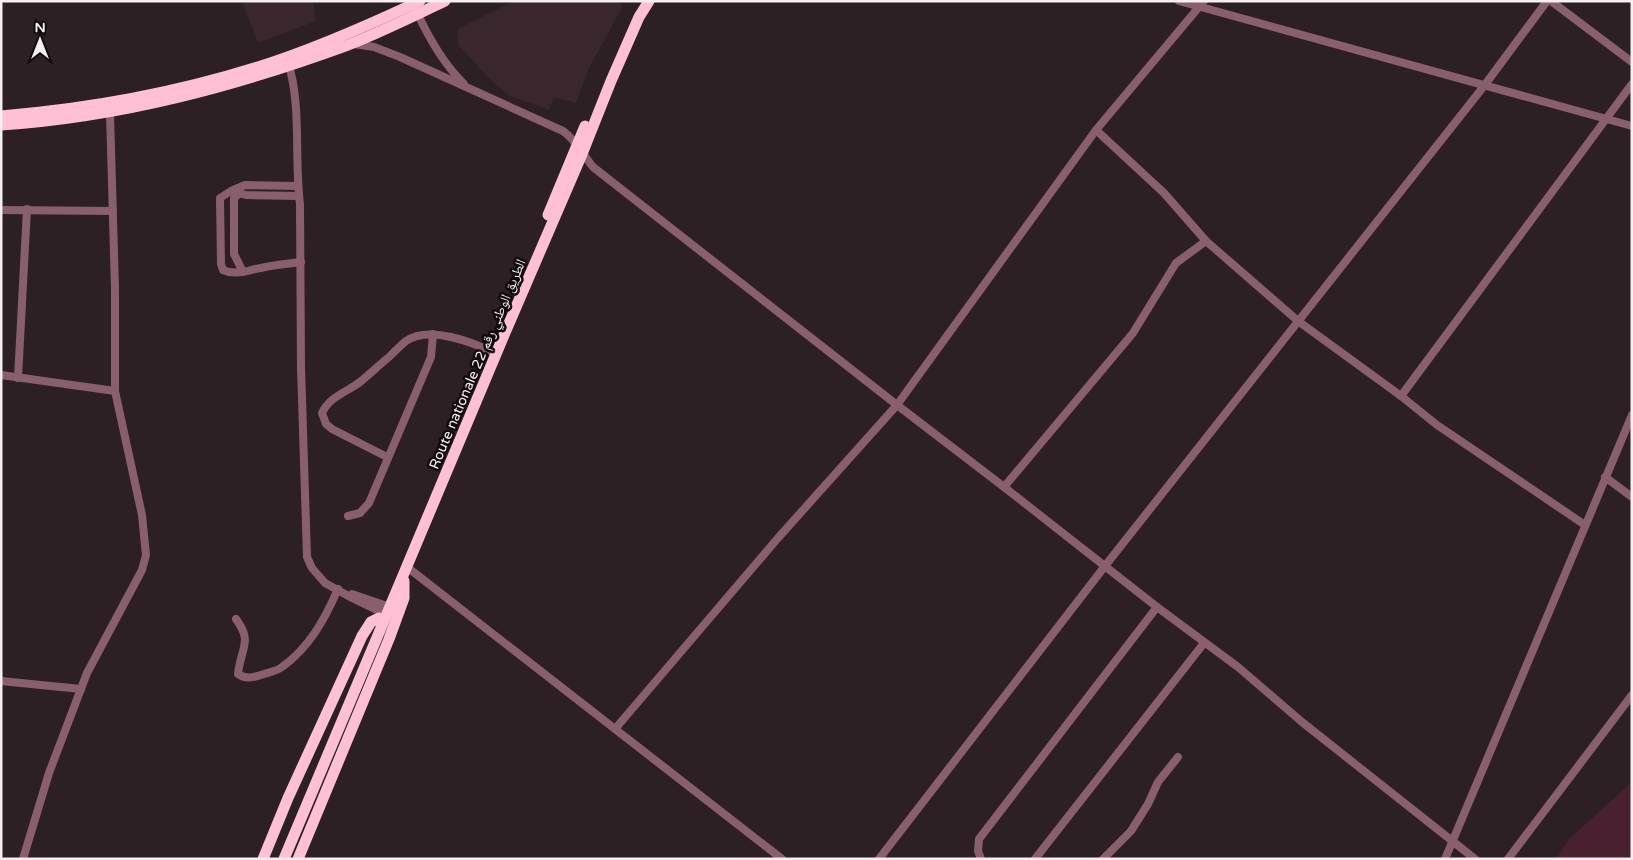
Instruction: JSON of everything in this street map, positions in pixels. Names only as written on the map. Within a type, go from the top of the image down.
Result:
[{"type":"highway","points":[[1,125],[45,122],[110,112],[209,90],[287,61],[340,36],[417,6],[445,1]]},
{"type":"highway","name":"Route nationale 22 الطريق الوطني رقم","points":[[580,149],[610,66],[641,1]]},
{"type":"highway","name":"Route nationale 22 الطريق الوطني رقم","points":[[331,738],[580,149],[639,17],[650,1]]},
{"type":"highway","points":[[1,116],[64,110],[109,103],[206,82],[260,66],[287,61],[349,44],[417,6]]},
{"type":"highway","name":"Route nationale 22 الطريق الوطني رقم","points":[[384,611],[405,571],[493,353]]},
{"type":"highway","points":[[298,859],[389,639],[404,598],[405,571]]},
{"type":"highway","points":[[263,859],[292,789],[362,636],[371,622],[384,611]]},
{"type":"highway","points":[[276,859],[331,738]]},
{"type":"highway","points":[[284,859],[331,738]]},
{"type":"street","points":[[1178,1],[1202,4],[1484,86],[1632,126]]},
{"type":"street","points":[[879,859],[1105,566],[1484,86],[1547,1]]},
{"type":"street","points":[[1551,1],[1632,62]]},
{"type":"street","points":[[615,729],[778,538],[897,405],[1096,130],[1202,4]]},
{"type":"street","points":[[417,6],[436,48],[468,87]]},
{"type":"street","points":[[340,36],[349,44],[374,47],[386,51],[554,126],[570,136],[593,167],[1157,607],[1238,667],[1302,722],[1475,859]]},
{"type":"street","points":[[287,61],[294,86],[299,196],[307,557],[319,577],[325,583],[384,611]]},
{"type":"street","points":[[1401,396],[1632,84]]},
{"type":"street","points":[[24,859],[49,773],[87,673],[142,570],[146,555],[142,515],[115,391],[110,112]]},
{"type":"street","points":[[1096,130],[1164,193],[1206,241],[1298,321],[1401,396],[1437,426],[1585,525]]},
{"type":"street","points":[[298,186],[245,185],[220,198],[221,264],[223,270],[228,272],[243,272],[301,262]]},
{"type":"street","points":[[231,191],[246,195],[299,196]]},
{"type":"street","points":[[240,193],[234,198],[234,254],[243,272]]},
{"type":"street","points":[[18,378],[27,209]]},
{"type":"street","points":[[1,210],[113,211]]},
{"type":"street","points":[[1004,487],[1133,332],[1176,262],[1206,241]]},
{"type":"street","points":[[348,516],[360,513],[369,503],[431,357],[433,334]]},
{"type":"street","points":[[388,457],[332,429],[326,424],[322,413],[327,404],[372,372],[414,336],[441,335],[474,344],[493,353]]},
{"type":"street","points":[[1,375],[115,391]]},
{"type":"street","points":[[1445,859],[1632,415]]},
{"type":"street","points":[[1605,478],[1632,497]]},
{"type":"street","points":[[405,571],[615,729],[782,859]]},
{"type":"street","points":[[236,619],[244,630],[246,639],[238,674],[242,677],[254,678],[280,668],[303,650],[341,591]]},
{"type":"street","points":[[980,859],[978,851],[979,839],[1157,607]]},
{"type":"street","points":[[1035,859],[1204,643]]},
{"type":"street","points":[[1,681],[81,689]]},
{"type":"street","points":[[1508,859],[1632,695]]},
{"type":"street","points":[[1103,859],[1131,830],[1148,804],[1158,782],[1178,757]]},
{"type":"shaded area","points":[[242,1],[313,1],[316,21],[258,43]]},
{"type":"shaded area","points":[[514,1],[621,1],[622,8],[589,68],[576,103],[554,97],[549,110],[508,95],[458,45],[458,29]]},
{"type":"shaded area","points":[[1632,782],[1632,859],[1556,859],[1569,839]]}]
